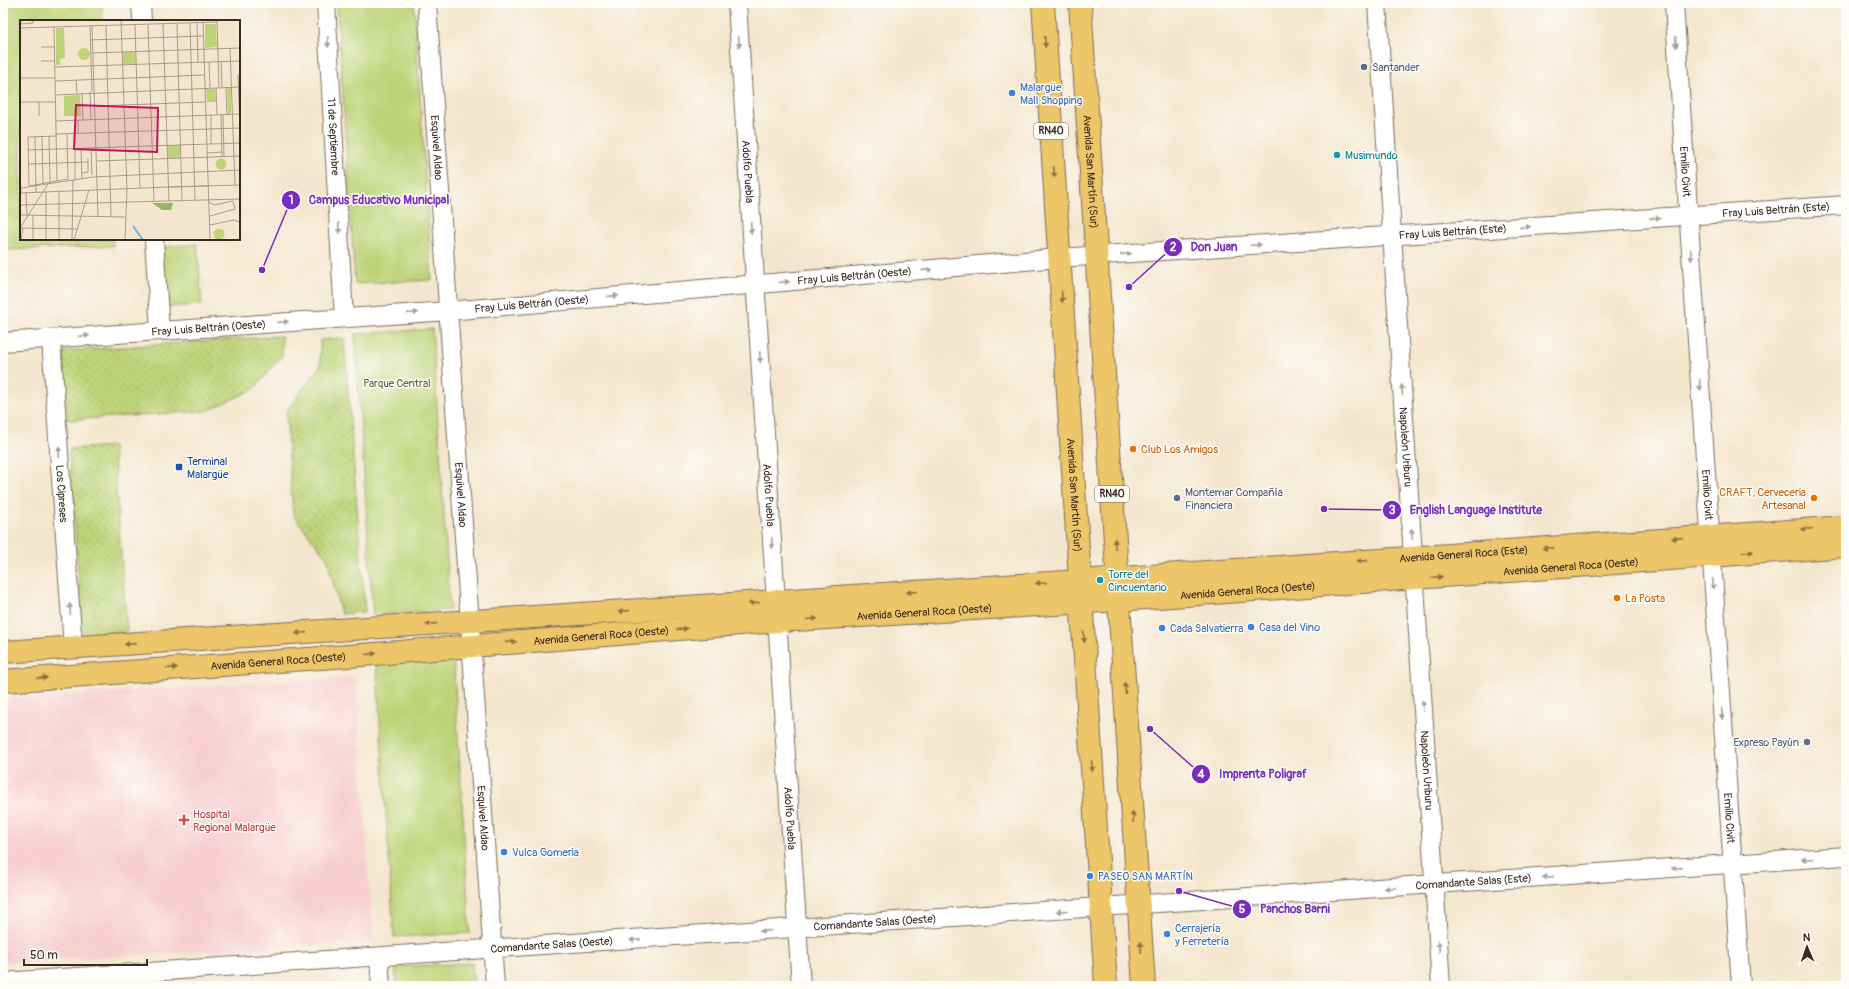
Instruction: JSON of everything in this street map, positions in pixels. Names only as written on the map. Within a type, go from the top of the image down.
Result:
[{"type":"main road","name":"Avenida San Martín (Sur)","points":[[1043,3],[1106,986]]},
{"type":"main road","name":"Avenida San Martín (Sur)","points":[[1080,3],[1144,986]]},
{"type":"main road","name":"Avenida General Roca (Este)","points":[[1080,581],[1413,557],[1711,546],[1846,526]]},
{"type":"main road","name":"Avenida General Roca (Oeste)","points":[[3,652],[470,622],[777,611],[1082,603],[1414,579],[1711,546],[1846,546]]},
{"type":"main road","name":"Avenida General Roca (Oeste)","points":[[3,681],[362,655],[472,645],[777,611],[1080,581]]},
{"type":"street","points":[[141,3],[142,20]]},
{"type":"street","name":"11 de Septiembre","points":[[326,3],[344,318]]},
{"type":"street","name":"Esquivel Aldao","points":[[427,3],[472,645],[494,986]]},
{"type":"street","name":"Adolfo Puebla","points":[[737,3],[801,986]]},
{"type":"street","name":"Napoleón Uriburu","points":[[1377,3],[1441,986]]},
{"type":"street","name":"Emilio Civit","points":[[1674,3],[1741,986]]},
{"type":"street","name":"Fray Luis Beltrán (Este)","points":[[1060,258],[1846,206]]},
{"type":"street","points":[[154,240],[160,331]]},
{"type":"street","name":"Fray Luis Beltrán (Oeste)","points":[[3,342],[448,311],[1060,258]]},
{"type":"street","name":"Los Cipreses","points":[[51,339],[73,648]]},
{"type":"street","name":"Comandante Salas (Este)","points":[[1101,908],[1846,856]]},
{"type":"street","name":"Comandante Salas (Oeste)","points":[[5,984],[150,979],[379,957],[1101,908]]},
{"type":"street","points":[[379,957],[381,986]]},
{"type":"shaded area","name":"Hospital Regional Malargüe","points":[[356,677],[373,941],[3,963],[3,699]]},
{"type":"green space","points":[[3,3],[102,3],[102,20],[20,20],[20,240],[113,240],[113,246],[3,250]]},
{"type":"green space","points":[[337,3],[414,3],[432,280],[355,284]]},
{"type":"green space","points":[[197,244],[202,305],[165,307],[161,247]]},
{"type":"green space","name":"Parque Central","points":[[432,329],[450,610],[373,615],[355,334]]},
{"type":"green space","points":[[282,336],[282,356],[254,389],[207,411],[67,420],[63,351]]},
{"type":"green space","points":[[344,338],[365,612],[341,614],[327,558],[293,515],[286,412],[320,366],[320,340]]},
{"type":"green space","points":[[113,446],[127,632],[83,636],[69,449]]},
{"type":"green space","points":[[453,654],[470,933],[394,937],[376,659]]},
{"type":"green space","points":[[472,963],[474,986],[397,986],[395,967]]},
{"type":"place","name":"Santander","points":[[1364,67]]},
{"type":"place","name":"Malargüe Mall Shopping","points":[[1012,93]]},
{"type":"place","name":"Musimundo","points":[[1337,155]]},
{"type":"place","name":"Campus Educativo Municipal","points":[[262,270]]},
{"type":"place","name":"Don Juan","points":[[1129,287]]},
{"type":"place","name":"Club Los Amigos","points":[[1133,449]]},
{"type":"place","name":"Terminal Malargüe","points":[[179,467]]},
{"type":"place","name":"Montemar Compañía Financiera","points":[[1177,498]]},
{"type":"place","name":"CRAFT, Cerveceria Artesanal","points":[[1814,498]]},
{"type":"place","name":"English Language Institute","points":[[1324,509]]},
{"type":"place","name":"Torre del Cincuentario","points":[[1100,580]]},
{"type":"place","name":"La Posta","points":[[1617,598]]},
{"type":"place","name":"Casa del Vino","points":[[1251,627]]},
{"type":"place","name":"Cada Salvatierra","points":[[1162,628]]},
{"type":"place","name":"Imprenta Poligraf","points":[[1150,729]]},
{"type":"place","name":"Expreso Payún","points":[[1807,742]]},
{"type":"place","name":"Hospital Regional Malargüe","points":[[184,820]]},
{"type":"place","name":"Vulca Gomeria","points":[[504,852]]},
{"type":"place","name":"PASEO SAN MARTÍN","points":[[1090,876]]},
{"type":"place","name":"Panchos Barni","points":[[1179,891]]},
{"type":"place","name":"Cerrajería y Ferretería","points":[[1167,934]]}]
